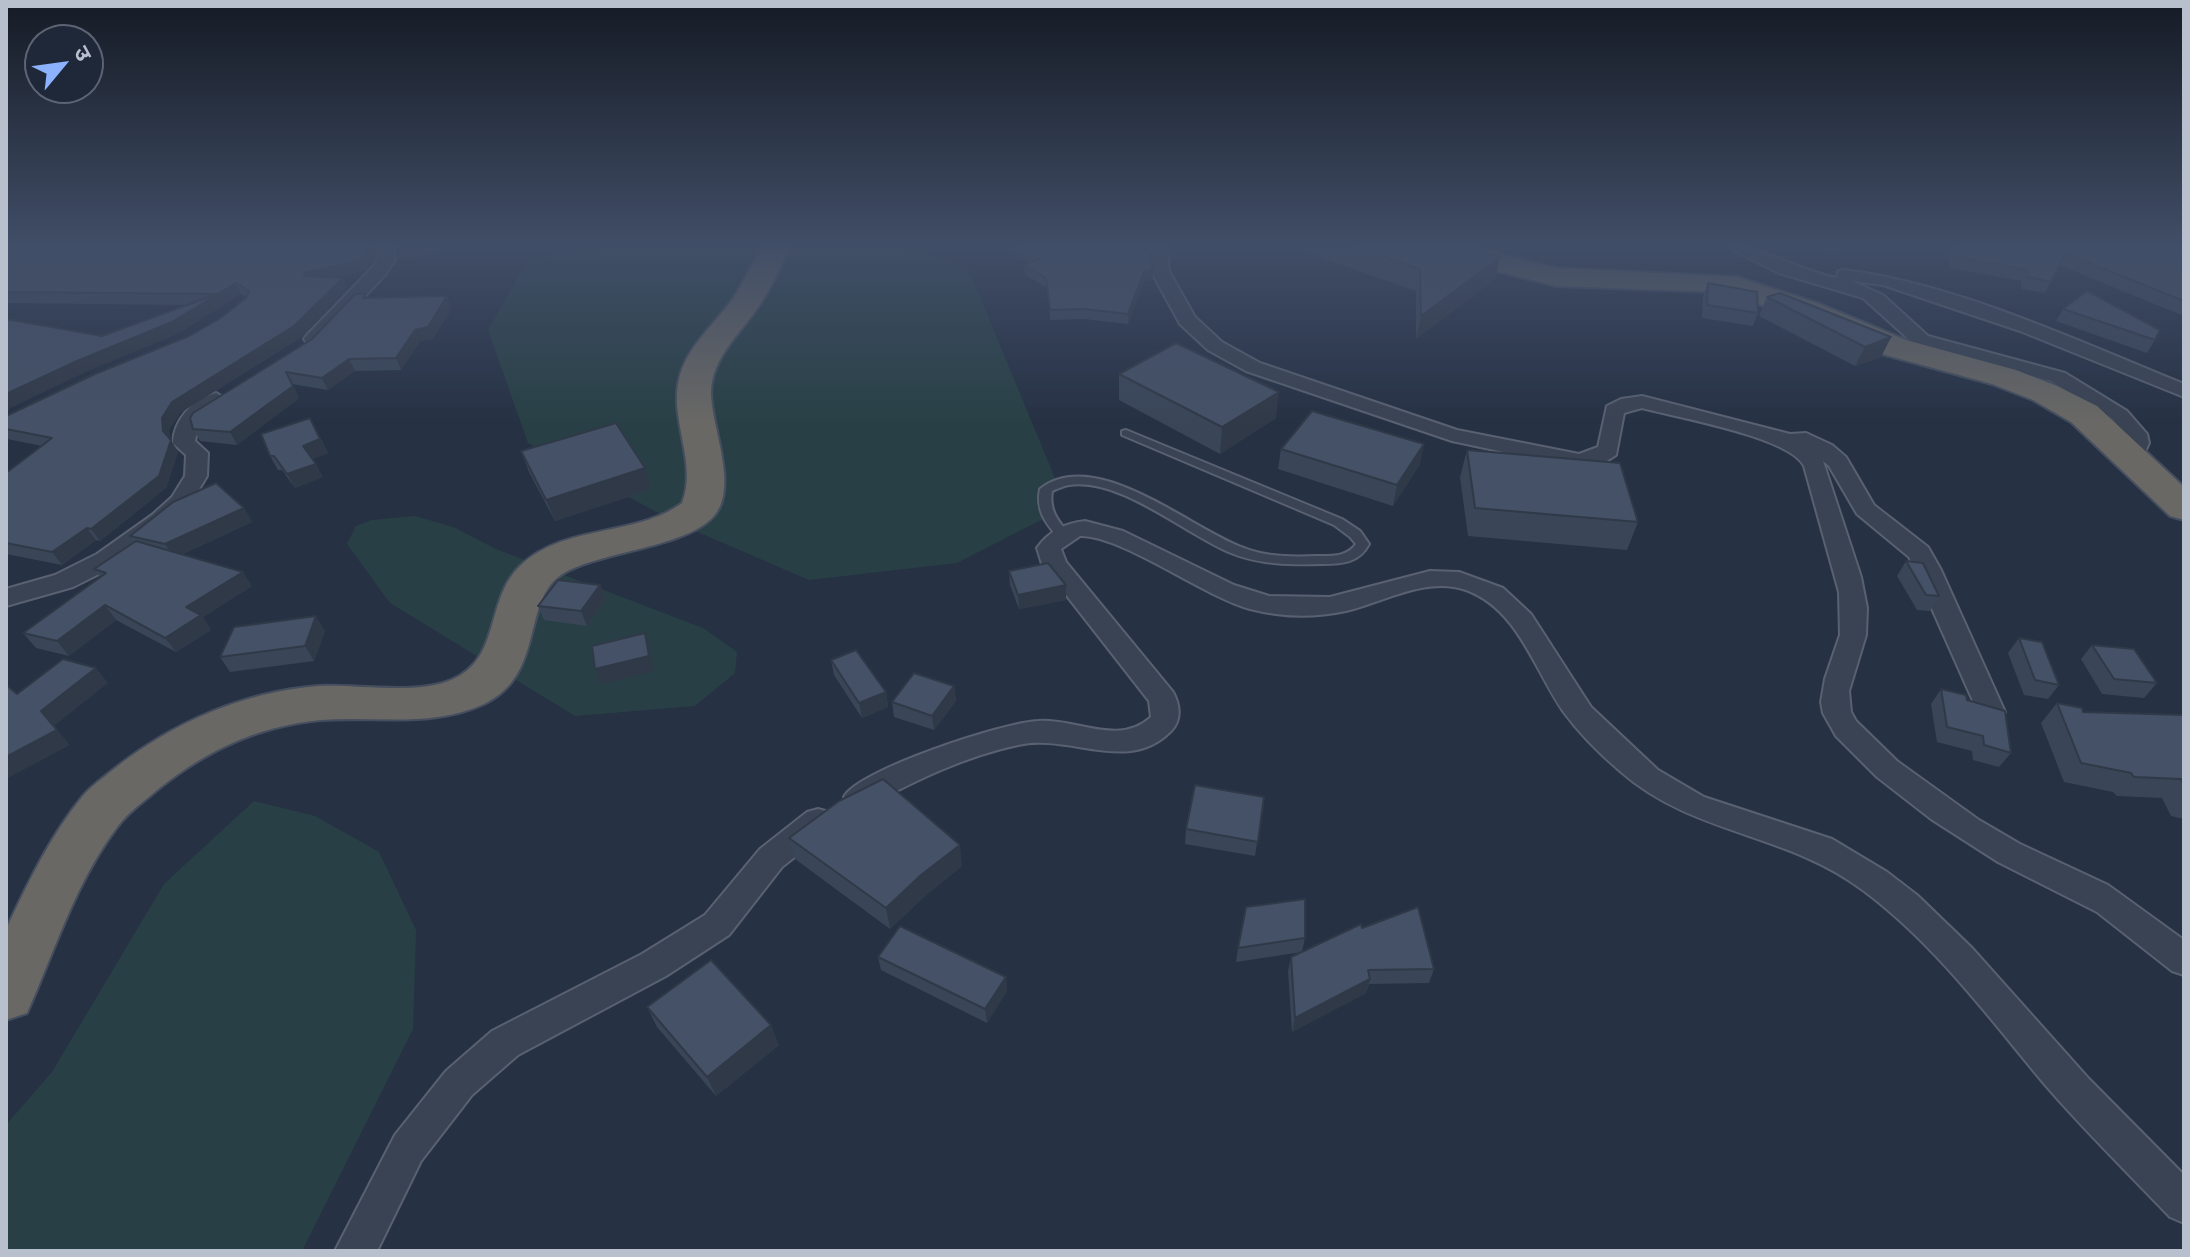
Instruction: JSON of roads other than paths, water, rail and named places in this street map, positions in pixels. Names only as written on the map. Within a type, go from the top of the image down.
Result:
[{"type":"highway","points":[[6,994],[46,906],[102,809],[152,764],[206,732],[268,710],[338,702],[419,704],[451,698],[483,684],[506,657],[521,594],[543,567],[576,550],[674,524],[698,510],[706,492],[695,378],[709,352],[743,307]]},
{"type":"highway","points":[[1797,307],[1894,347],[2004,377],[2045,393],[2084,414],[2184,508]]},
{"type":"street","points":[[295,355],[325,330],[343,307]]},
{"type":"street","points":[[1180,307],[1187,320],[1215,346],[1282,379],[1419,426],[1579,461],[1597,457],[1608,450],[1614,410],[1619,405],[1642,402],[1778,437],[1800,438],[1824,450],[1846,471],[1865,509],[1919,552],[1991,712]]},
{"type":"street","points":[[1886,307],[1911,335],[1921,340],[2039,370],[2075,385],[2120,415],[2136,434],[2137,448],[2131,460]]},
{"type":"street","points":[[1966,307],[2027,327],[2184,391]]},
{"type":"street","points":[[6,598],[64,581],[106,560],[181,501],[196,476],[197,453],[184,443],[183,430],[198,411],[232,389]]},
{"type":"street","points":[[1778,437],[1802,450],[1815,466],[1823,504],[1845,560],[1852,588],[1854,626],[1836,691],[1837,713],[1852,735],[1883,765],[1957,822],[2008,853],[2098,896],[2184,960]]},
{"type":"street","points":[[355,1251],[408,1148],[459,1083],[505,1043],[654,965],[717,925],[771,858],[820,819],[868,792],[995,741],[1035,731],[1072,732],[1110,743],[1136,742],[1154,734],[1165,720],[1163,699],[1054,564],[1049,548],[1062,533],[1088,527],[1111,534],[1244,599],[1292,608],[1354,601],[1422,579],[1447,577],[1480,587],[1512,608],[1533,634],[1572,703],[1609,744],[1652,782],[1687,802],[1775,830],[1844,859],[1912,912],[1988,991],[2089,1106],[2184,1203]]},
{"type":"lane","points":[[1062,533],[1050,521],[1042,506],[1046,489],[1056,482],[1087,481],[1132,495],[1235,549],[1260,557],[1294,561],[1348,558],[1359,553],[1363,544],[1338,522],[1126,433]]}]
